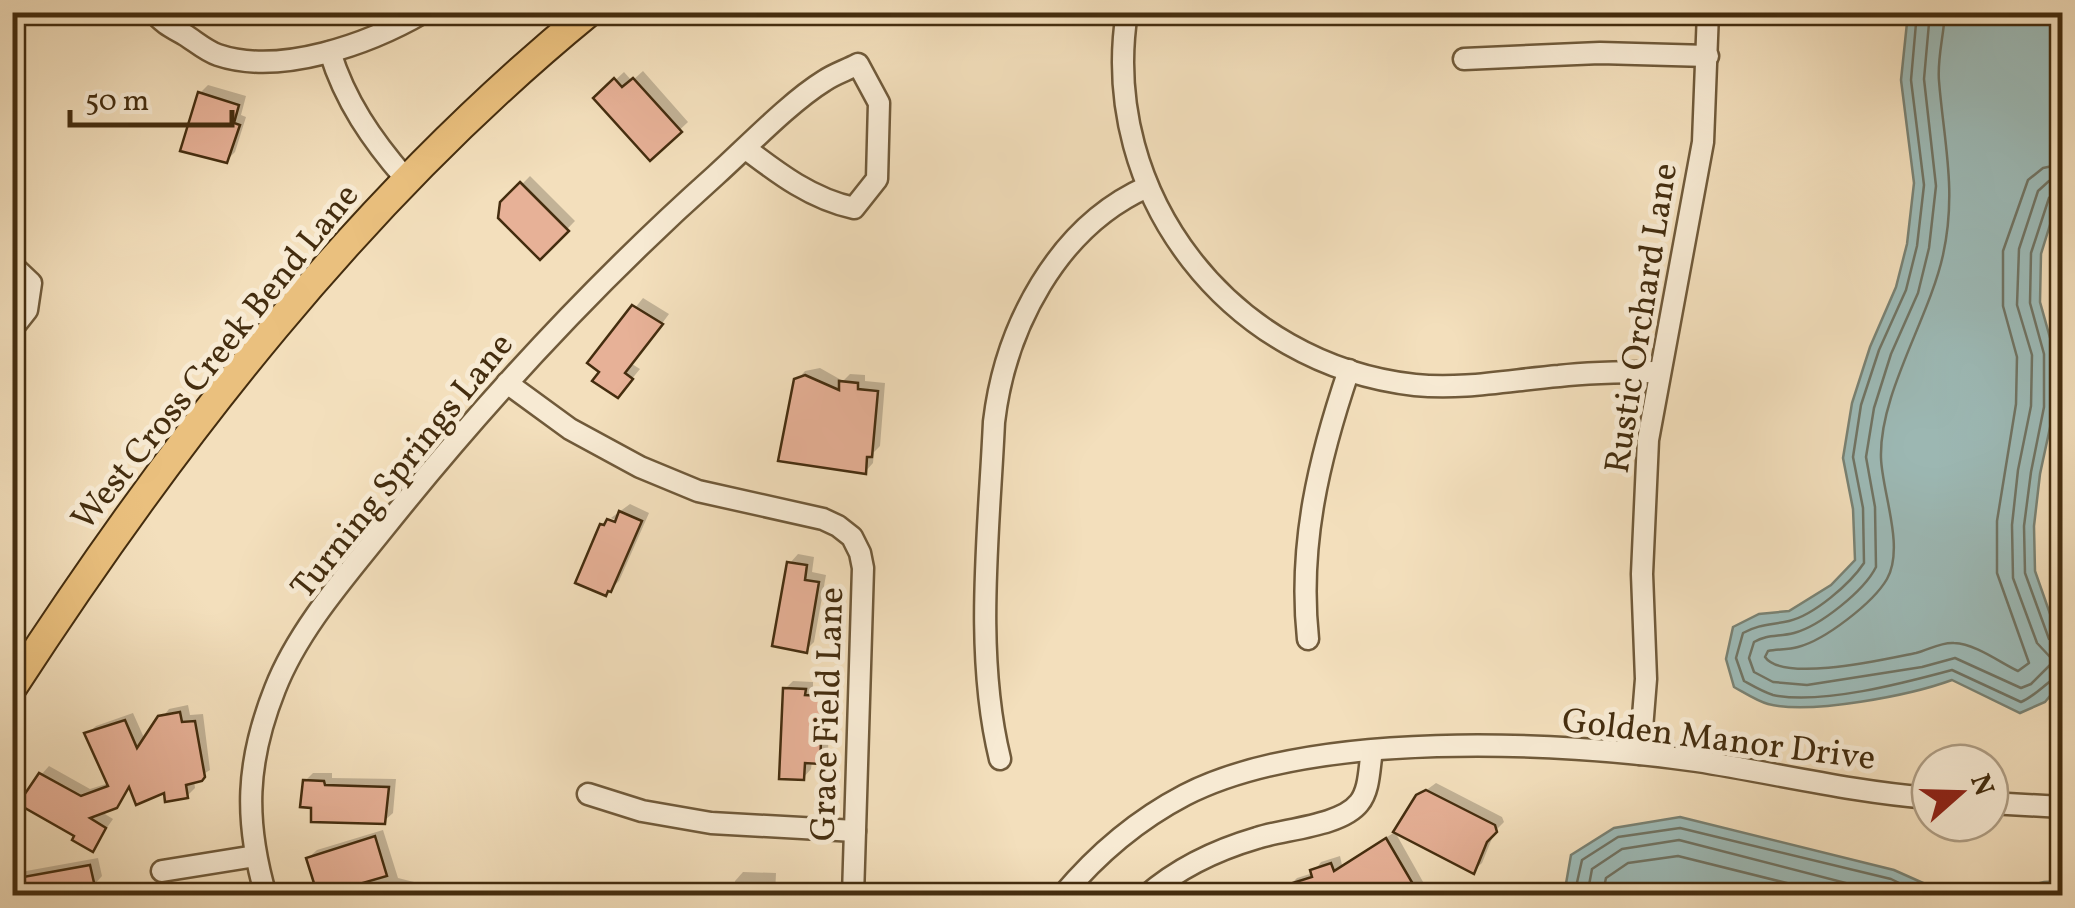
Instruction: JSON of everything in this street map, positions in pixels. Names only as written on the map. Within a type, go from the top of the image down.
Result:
[{"type":"main road","name":"West Cross Creek Bend Lane","points":[[12,688],[68,602],[168,464],[269,335],[405,178],[589,12]]},
{"type":"street","points":[[154,12],[161,21],[216,54],[262,62],[330,52],[424,12]]},
{"type":"street","points":[[1127,12],[1126,97],[1147,187],[1180,248],[1230,304],[1290,344],[1349,370],[1414,385],[1454,387],[1599,372],[1658,372]]},
{"type":"street","name":"Rustic Orchard Lane","points":[[1640,754],[1646,679],[1644,484],[1658,372],[1702,142],[1708,12]]},
{"type":"street","points":[[330,52],[340,86],[374,142],[405,178]]},
{"type":"street","points":[[1464,59],[1600,53],[1708,56]]},
{"type":"street","name":"Turning Springs Lane","points":[[266,896],[254,856],[249,810],[252,768],[262,724],[291,657],[360,559],[442,456],[608,274],[745,148],[824,81],[858,64],[880,103],[876,179],[854,208],[828,202],[783,177],[745,148]]},
{"type":"street","points":[[1000,759],[989,713],[986,670],[998,387],[1017,326],[1048,273],[1096,220],[1126,196],[1147,187]]},
{"type":"street","points":[[12,265],[30,283],[27,310],[12,329]]},
{"type":"street","points":[[1308,639],[1304,604],[1308,523],[1324,444],[1349,370]]},
{"type":"street","name":"Grace Field Lane","points":[[507,384],[570,429],[640,467],[698,491],[823,519],[852,536],[863,568],[854,896]]},
{"type":"street","name":"Golden Manor Drive","points":[[1062,896],[1088,865],[1134,826],[1188,794],[1245,774],[1372,750],[1471,746],[1640,754],[1910,795]]},
{"type":"street","points":[[1146,896],[1206,856],[1352,811],[1362,800],[1372,750]]},
{"type":"street","points":[[588,794],[642,812],[710,824],[855,831]]},
{"type":"street","points":[[2010,803],[2062,807]]},
{"type":"street","points":[[162,871],[254,856]]},
{"type":"water","points":[[1908,13],[2062,13],[2062,186],[2041,254],[2040,302],[2054,352],[2054,409],[2034,526],[2035,571],[2062,648],[2062,667],[2059,685],[2045,702],[2020,713],[1952,680],[1861,702],[1809,707],[1768,704],[1734,687],[1726,659],[1733,627],[1759,614],[1789,611],[1831,585],[1855,560],[1853,509],[1843,458],[1852,403],[1870,347],[1896,287],[1907,244],[1914,183],[1901,80]]},
{"type":"water","points":[[1680,817],[1894,870],[1950,895],[1564,895],[1571,855],[1614,828]]},
{"type":"water","points":[[2062,881],[2062,895],[1991,895],[2044,882]]},
{"type":"building","points":[[614,78],[622,87],[633,78],[682,132],[650,161],[593,98]]},
{"type":"building","points":[[198,92],[239,105],[234,123],[240,125],[227,163],[180,151]]},
{"type":"building","points":[[520,182],[569,231],[540,260],[498,218],[500,202]]},
{"type":"building","points":[[632,305],[663,324],[625,373],[633,379],[618,398],[592,381],[599,372],[587,363]]},
{"type":"building","points":[[805,375],[839,390],[839,381],[858,383],[858,389],[878,391],[872,457],[867,457],[866,474],[778,461],[794,379]]},
{"type":"building","points":[[619,511],[642,521],[606,596],[575,583],[600,524],[604,525],[607,519],[615,522]]},
{"type":"building","points":[[787,562],[807,565],[805,580],[819,582],[807,653],[772,646]]},
{"type":"building","points":[[783,688],[806,689],[805,695],[823,696],[820,764],[805,763],[804,780],[779,779]]},
{"type":"building","points":[[180,712],[182,722],[195,721],[205,777],[186,785],[188,798],[165,802],[164,793],[136,805],[129,787],[117,808],[90,818],[106,828],[93,852],[72,840],[74,836],[18,804],[39,773],[81,796],[108,786],[84,733],[125,720],[137,748],[158,716]]},
{"type":"building","points":[[303,780],[324,781],[325,785],[389,787],[385,824],[311,822],[311,808],[300,807]]},
{"type":"building","points":[[1426,790],[1495,825],[1497,832],[1487,842],[1474,874],[1393,832],[1416,795]]},
{"type":"building","points":[[375,836],[387,876],[318,896],[306,858]]},
{"type":"building","points":[[1386,838],[1420,896],[1267,896],[1267,891],[1312,877],[1310,870],[1331,863],[1334,871]]},
{"type":"building","points":[[90,865],[95,887],[87,889],[87,896],[12,896],[12,879]]}]
